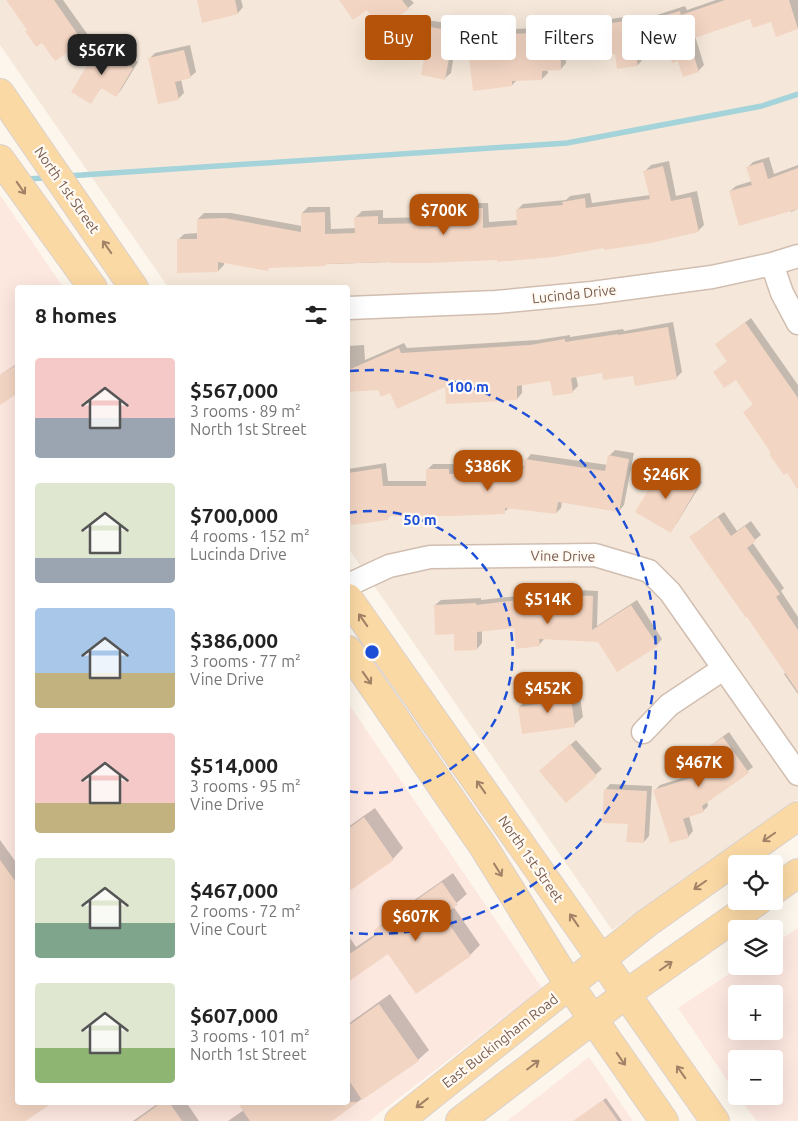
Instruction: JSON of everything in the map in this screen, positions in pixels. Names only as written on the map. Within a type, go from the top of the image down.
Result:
[{"type":"main road","name":"North 1st Street","points":[[0,93],[132,285]]},
{"type":"main road","points":[[0,109],[39,149]]},
{"type":"main road","points":[[0,159],[90,285]]},
{"type":"main road","name":"North 1st Street","points":[[350,601],[715,1121]]},
{"type":"main road","points":[[350,653],[483,846],[570,986],[664,1121]]},
{"type":"main road","points":[[386,707],[411,689]]},
{"type":"main road","name":"East Buckingham Road","points":[[399,1121],[647,923],[798,816]]},
{"type":"main road","points":[[783,884],[798,873]]},
{"type":"main road","points":[[460,1121],[626,994],[745,910]]},
{"type":"street","name":"Lucinda Drive","points":[[350,308],[496,302],[592,293],[712,277],[772,264],[798,256]]},
{"type":"street","points":[[772,264],[782,293],[798,323]]},
{"type":"street","name":"Vine Drive","points":[[350,584],[389,566],[430,557],[595,555],[649,571],[670,592],[798,774]]},
{"type":"street","points":[[643,732],[669,705],[723,669]]},
{"type":"shaded area","points":[[0,0],[798,0],[798,799],[612,930],[350,551],[350,285],[167,285],[0,45]]},
{"type":"shaded area","points":[[0,195],[62,285],[15,285],[15,1105],[350,1105],[350,706],[542,988],[369,1121],[0,1121]]},
{"type":"shaded area","points":[[798,928],[798,1121],[756,1121],[745,1105],[783,1105],[783,1050],[728,1050],[728,1081],[678,1008],[728,975],[783,975],[783,938]]},
{"type":"shaded area","points":[[589,1057],[633,1121],[507,1121]]},
{"type":"building","points":[[6,0],[54,0],[83,42],[55,61],[42,43],[36,47],[25,31],[27,30]]},
{"type":"building","points":[[197,0],[235,0],[238,14],[202,23]]},
{"type":"building","points":[[339,0],[402,0],[409,9],[401,15],[371,15],[367,10],[353,20]]},
{"type":"building","points":[[725,0],[789,0],[798,29],[776,37],[771,22],[753,28],[750,19],[695,38],[695,15],[681,15]]},
{"type":"building","points":[[680,11],[681,15],[666,15]]},
{"type":"building","points":[[622,21],[622,60],[637,60],[638,66],[617,69],[615,54],[612,54],[612,23]]},
{"type":"building","points":[[431,27],[441,29],[441,60],[449,60],[445,80],[421,75],[424,60],[431,60]]},
{"type":"building","points":[[526,33],[526,60],[561,60],[561,70],[542,71],[542,80],[512,81],[512,86],[473,91],[469,60],[516,60],[516,34]]},
{"type":"building","points":[[98,47],[133,68],[116,97],[101,88],[91,104],[71,92]]},
{"type":"building","points":[[184,50],[191,78],[175,82],[179,100],[158,104],[148,58]]},
{"type":"building","points":[[695,59],[699,72],[683,77],[678,61],[672,63],[671,60]]},
{"type":"building","points":[[763,162],[768,179],[798,168],[798,209],[739,226],[729,191],[752,185],[746,167]]},
{"type":"building","points":[[663,166],[671,201],[691,197],[699,232],[651,243],[604,250],[604,248],[554,257],[497,262],[497,260],[326,264],[326,266],[269,268],[268,271],[218,262],[218,272],[177,273],[177,239],[197,239],[197,219],[224,218],[301,232],[301,213],[325,212],[325,234],[355,233],[354,217],[378,216],[378,224],[431,223],[431,227],[463,226],[463,208],[483,208],[483,228],[517,225],[516,209],[563,205],[562,202],[585,198],[586,208],[650,199],[643,171]]},
{"type":"building","points":[[745,322],[798,398],[798,490],[787,473],[784,475],[769,454],[771,453],[743,412],[753,405],[736,380],[724,388],[713,372],[727,362],[715,344]]},
{"type":"building","points":[[668,327],[677,379],[635,386],[633,376],[603,380],[602,373],[571,378],[573,393],[553,396],[550,381],[517,386],[517,400],[446,404],[445,387],[397,409],[390,393],[381,397],[378,390],[350,392],[350,369],[399,348],[401,353],[530,345],[565,339],[565,342]]},
{"type":"building","points":[[15,366],[15,395],[0,405],[0,375]]},
{"type":"building","points":[[608,455],[629,459],[619,512],[558,502],[556,514],[505,508],[505,514],[388,516],[388,520],[351,525],[350,473],[381,468],[383,486],[426,486],[426,469],[449,469],[449,474],[523,470],[525,459],[605,471]]},
{"type":"building","points":[[662,467],[697,488],[671,533],[635,512]]},
{"type":"building","points":[[718,517],[731,536],[745,526],[756,541],[747,548],[780,594],[776,597],[798,630],[798,692],[689,537]]},
{"type":"building","points":[[553,594],[593,596],[592,630],[631,605],[658,646],[617,672],[598,642],[539,639],[540,646],[516,649],[514,628],[477,632],[477,650],[454,651],[454,634],[435,635],[434,605],[476,603],[476,605],[553,596]]},
{"type":"building","points":[[570,691],[575,727],[522,734],[518,707],[538,704],[537,696]]},
{"type":"building","points":[[723,737],[749,773],[702,806],[704,812],[683,819],[689,838],[670,843],[653,790],[707,773],[695,756]]},
{"type":"building","points":[[570,744],[597,776],[566,803],[539,771]]},
{"type":"building","points":[[604,789],[647,791],[644,843],[626,842],[628,824],[602,823]]},
{"type":"building","points":[[364,817],[394,860],[350,891],[350,828]]},
{"type":"building","points":[[0,860],[15,881],[15,1105],[49,1105],[26,1121],[0,1121]]},
{"type":"building","points":[[442,882],[458,905],[443,915],[471,956],[416,994],[388,954],[350,981],[350,954],[377,935],[374,930]]},
{"type":"building","points":[[379,1004],[419,1061],[362,1100],[350,1082],[350,1025]]},
{"type":"building","points":[[603,1100],[618,1121],[573,1121]]},
{"type":"building","points":[[350,1102],[358,1102],[332,1121],[250,1121],[239,1105],[350,1105]]},
{"type":"building","points":[[158,1105],[171,1105],[182,1121],[136,1121]]},
{"type":"waterway","points":[[67,176],[567,143],[762,106],[798,94]]},
{"type":"waterway","points":[[24,179],[47,178]]}]
